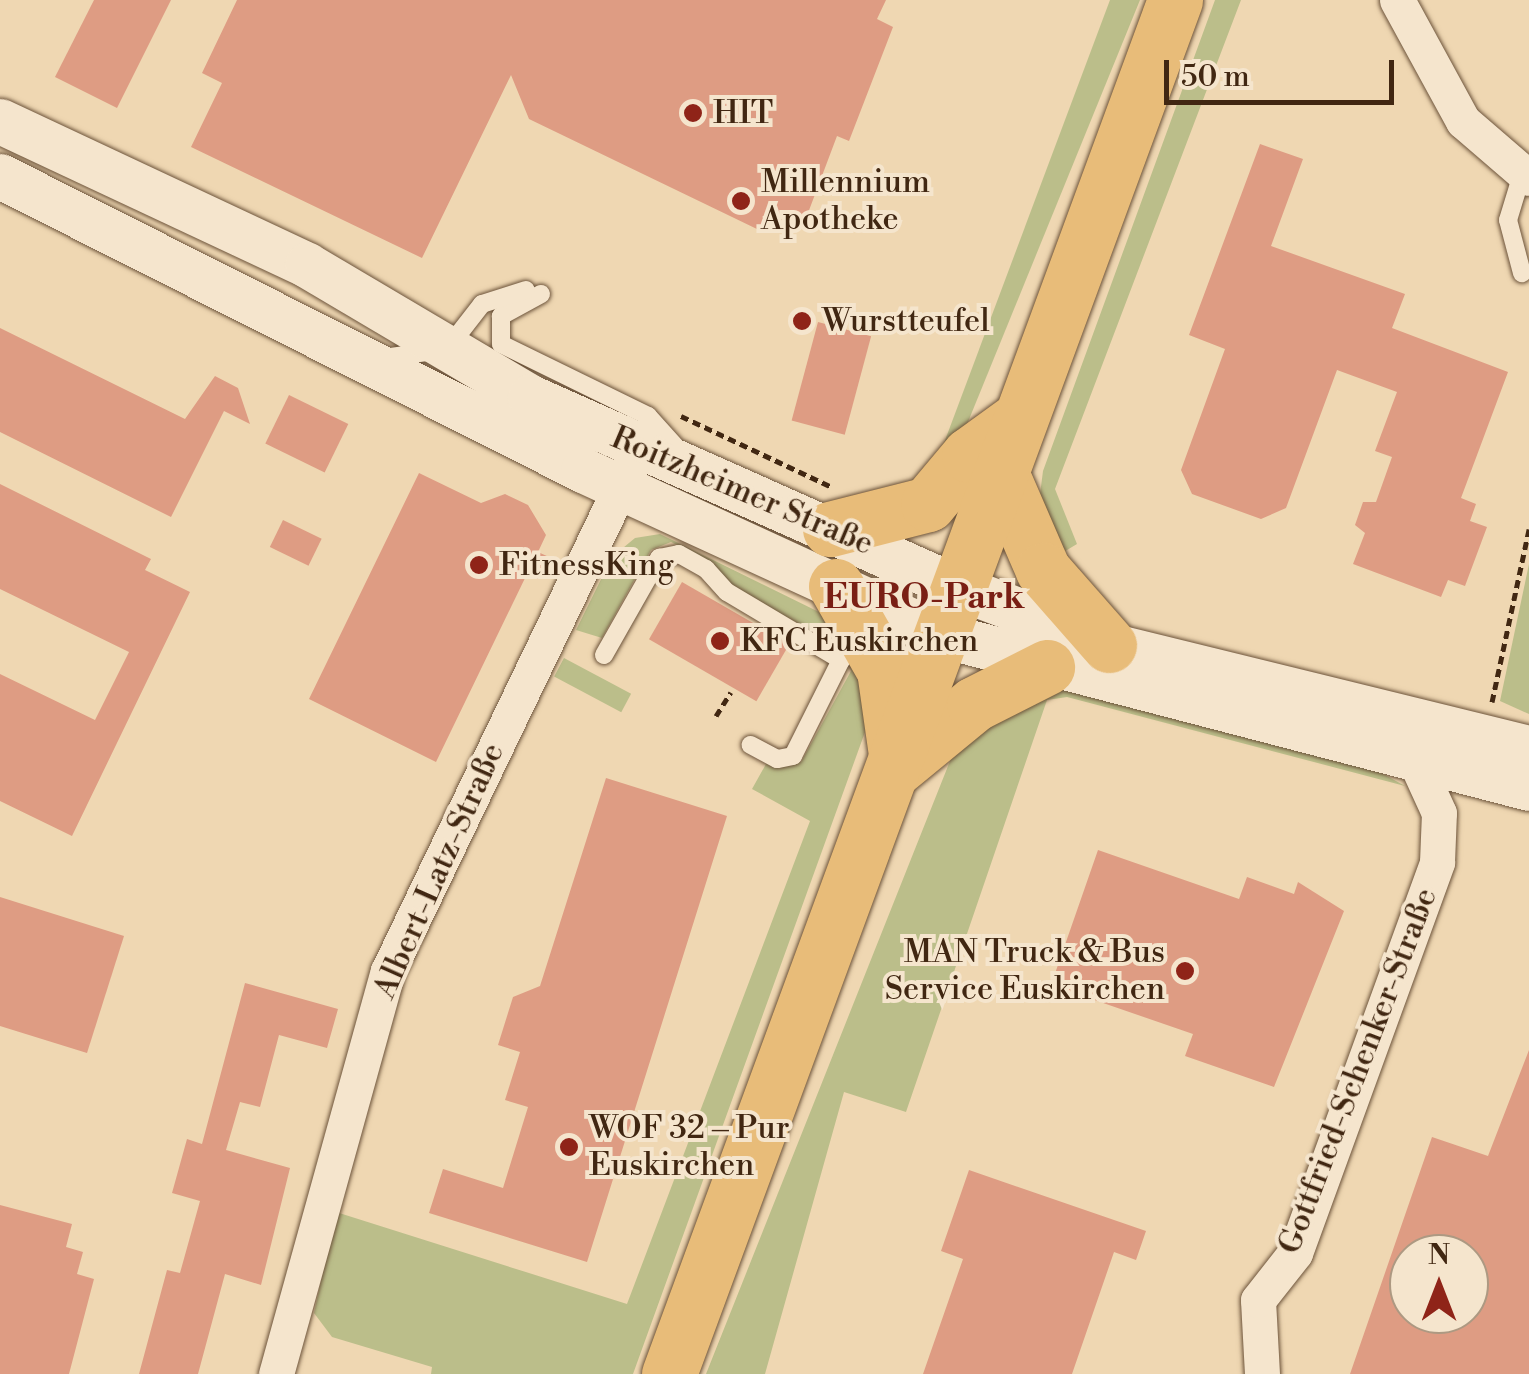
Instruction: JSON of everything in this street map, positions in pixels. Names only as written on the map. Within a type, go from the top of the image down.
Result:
[{"type":"main road","points":[[669,1374],[895,769],[1175,0]]},
{"type":"main road","points":[[836,510],[928,504],[969,455],[1020,418]]},
{"type":"main road","points":[[1002,473],[1043,570],[1108,645]]},
{"type":"main road","points":[[836,586],[884,670],[895,769]]},
{"type":"main road","points":[[895,769],[974,704],[1047,667]]},
{"type":"street","points":[[1397,0],[1464,121],[1525,176]]},
{"type":"street","name":"Roitzheimer Straße","points":[[0,121],[123,162],[334,279],[630,466],[836,586],[1108,645],[1529,748]]},
{"type":"street","name":"Roitzheimer Straße","points":[[0,176],[368,359],[630,466],[696,468],[836,510],[951,612],[1047,667],[1417,764],[1529,788]]},
{"type":"street","name":"Albert-Latz-Straße","points":[[276,1374],[388,971],[630,466]]},
{"type":"street","name":"Gottfried-Schenker-Straße","points":[[1262,1374],[1258,1300],[1295,1253],[1437,862],[1439,813],[1417,764]]},
{"type":"lane","points":[[1522,274],[1508,220],[1525,176]]},
{"type":"lane","points":[[368,359],[447,349],[496,296],[541,294],[501,316],[501,344],[648,416],[696,468]]},
{"type":"lane","points":[[604,656],[659,558],[679,554],[706,569],[727,592],[841,660],[793,756],[777,759],[752,744]]},
{"type":"path","points":[[676,414],[836,510]]},
{"type":"path","points":[[716,716],[731,692]]},
{"type":"path","points":[[1472,706],[1502,713]]},
{"type":"green space","points":[[1110,0],[1140,0],[959,444],[941,451]]},
{"type":"green space","points":[[1215,0],[1241,0],[1055,489],[1077,544],[1052,559],[1039,502],[1043,471]]},
{"type":"green space","points":[[660,534],[823,614],[860,653],[869,721],[633,1374],[431,1374],[432,1367],[332,1337],[314,1313],[336,1212],[627,1304],[810,821],[752,789],[766,764],[801,762],[851,671],[845,648],[732,588],[714,564],[671,542],[651,550],[602,638],[576,630],[612,557],[635,538]]},
{"type":"green space","points":[[1529,564],[1529,714],[1500,701]]},
{"type":"green space","points":[[564,658],[631,694],[621,712],[554,677]]},
{"type":"green space","points":[[1060,689],[1378,771],[1405,786],[1067,697],[1047,700],[906,1112],[844,1092],[765,1374],[706,1374],[952,756],[965,734]]},
{"type":"building","points":[[94,0],[171,0],[117,108],[55,77]]},
{"type":"building","points":[[237,0],[886,0],[877,19],[893,27],[849,141],[837,136],[808,213],[759,230],[529,119],[511,75],[422,258],[191,147],[222,83],[202,73]]},
{"type":"building","points":[[1260,144],[1303,159],[1271,246],[1405,294],[1392,328],[1508,372],[1461,498],[1476,504],[1470,521],[1487,527],[1465,586],[1448,580],[1441,597],[1353,564],[1365,533],[1355,525],[1363,502],[1376,502],[1392,457],[1375,451],[1397,392],[1337,370],[1286,508],[1261,519],[1192,494],[1181,470],[1225,349],[1189,335]]},
{"type":"building","points":[[818,322],[871,336],[845,435],[792,421]]},
{"type":"building","points":[[0,328],[185,419],[215,376],[238,388],[250,424],[224,411],[171,517],[0,432]]},
{"type":"building","points":[[289,395],[348,424],[325,472],[265,444]]},
{"type":"building","points":[[419,473],[481,503],[505,494],[528,505],[546,535],[538,552],[549,557],[538,579],[527,574],[436,762],[309,699]]},
{"type":"building","points":[[0,484],[151,559],[145,570],[190,592],[72,836],[0,801],[0,674],[95,720],[129,652],[0,589]]},
{"type":"building","points":[[283,520],[322,539],[308,566],[270,547]]},
{"type":"building","name":"KFC Euskirchen","points":[[682,582],[789,644],[756,701],[649,639]]},
{"type":"building","points":[[606,778],[727,816],[587,1262],[429,1213],[443,1169],[503,1188],[528,1107],[505,1100],[520,1052],[498,1045],[513,997],[540,986]]},
{"type":"building","name":"MAN Truck & Bus Service Euskirchen","points":[[1098,850],[1239,899],[1247,877],[1294,894],[1298,882],[1344,911],[1274,1087],[1185,1056],[1193,1034],[1051,985]]},
{"type":"building","points":[[0,897],[124,936],[87,1053],[0,1026]]},
{"type":"building","points":[[245,983],[338,1009],[327,1048],[279,1035],[260,1107],[240,1102],[226,1150],[290,1168],[261,1285],[225,1274],[198,1374],[139,1374],[167,1270],[180,1273],[200,1201],[172,1193],[187,1139],[202,1144]]},
{"type":"building","points":[[1529,1050],[1529,1374],[1350,1374],[1389,1261],[1389,1334],[1489,1334],[1489,1234],[1398,1234],[1432,1137],[1488,1156]]},
{"type":"building","points":[[969,1170],[1146,1231],[1136,1260],[1114,1252],[1072,1374],[923,1374],[963,1259],[941,1251]]},
{"type":"building","points":[[0,1205],[72,1224],[66,1247],[83,1252],[77,1274],[94,1279],[69,1374],[0,1374]]},
{"type":"place","name":"HIT","points":[[693,113]]},
{"type":"place","name":"Millennium Apotheke","points":[[741,201]]},
{"type":"place","name":"Wurstteufel","points":[[802,321]]},
{"type":"place","name":"FitnessKing","points":[[479,565]]},
{"type":"place","name":"KFC Euskirchen","points":[[720,641]]},
{"type":"place","name":"MAN Truck & Bus Service Euskirchen","points":[[1185,971]]},
{"type":"place","name":"WOF 32 – Pur Euskirchen","points":[[569,1147]]},
{"type":"district","name":"EURO-Park","points":[[924,598]]}]
